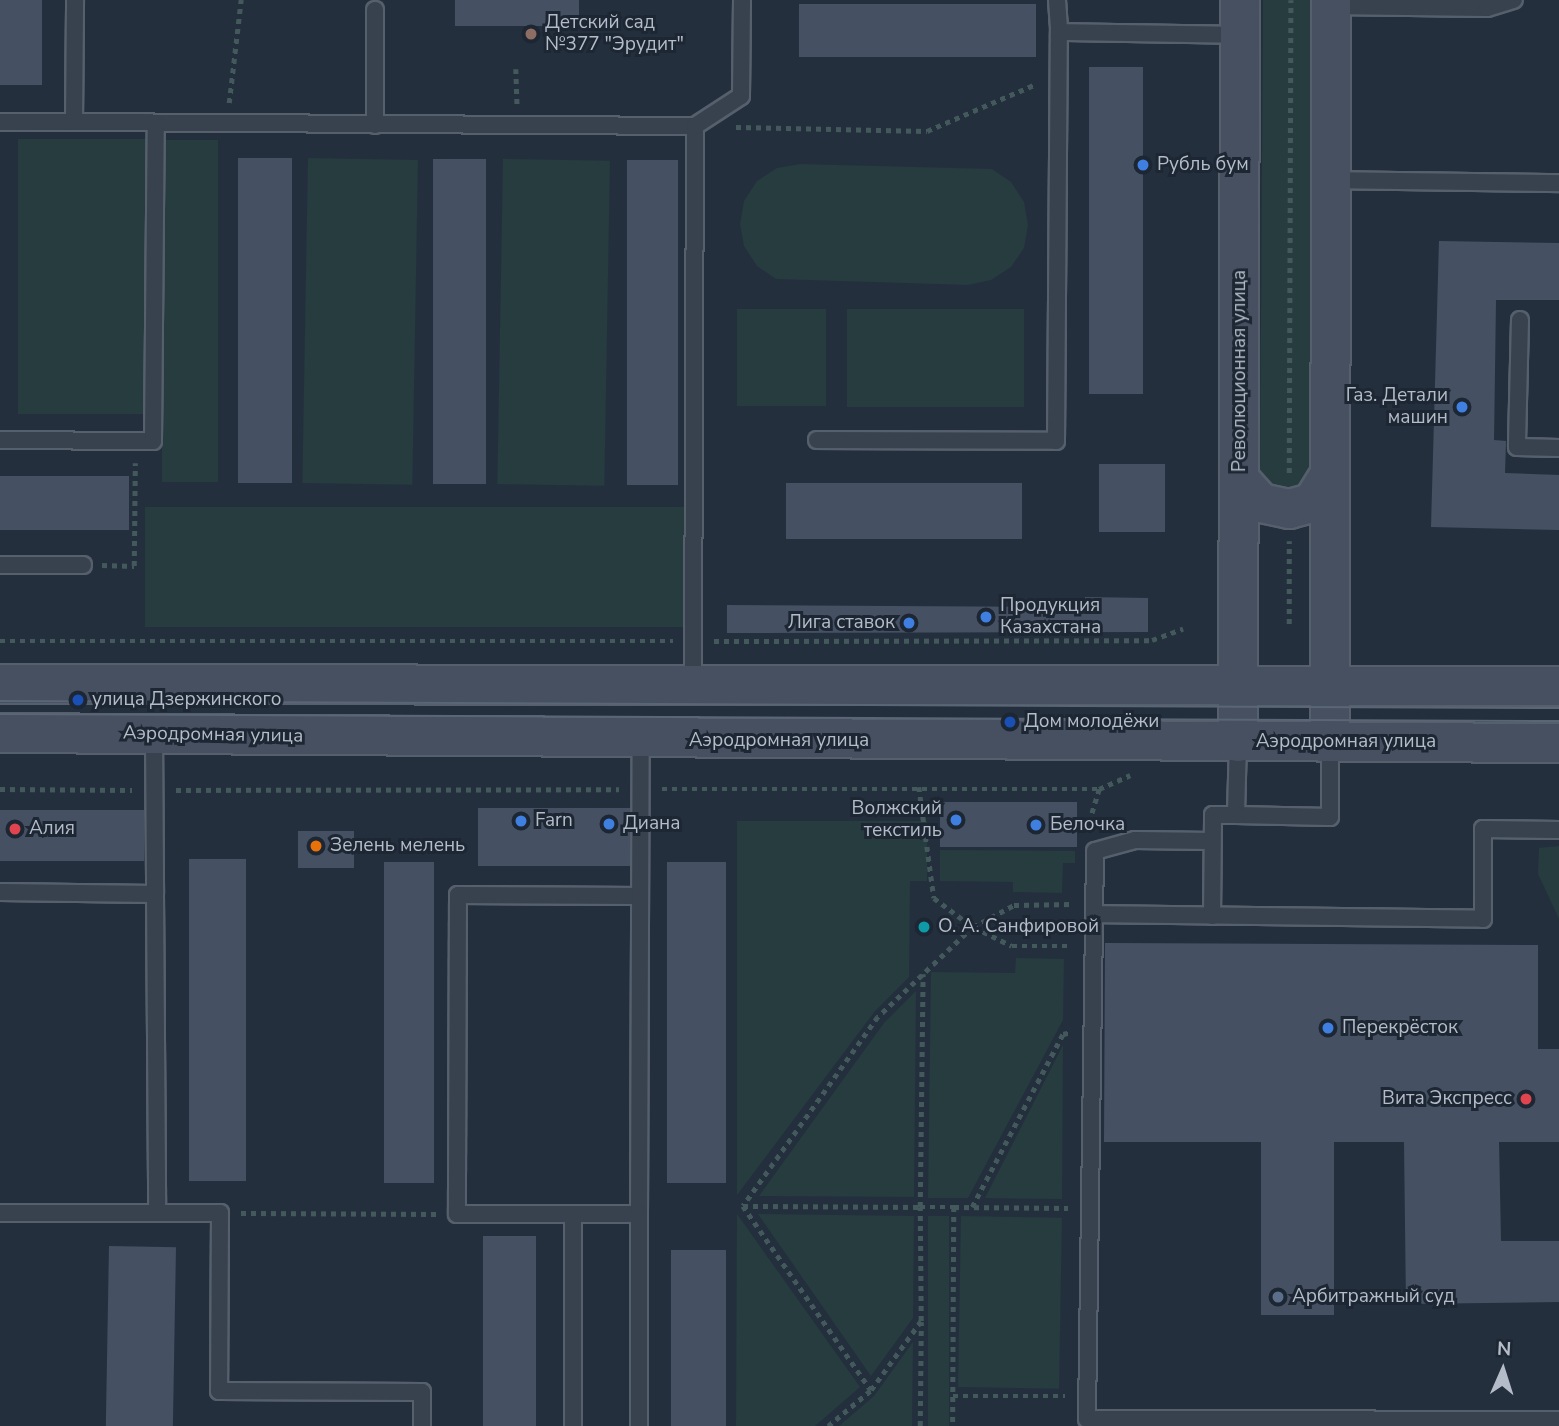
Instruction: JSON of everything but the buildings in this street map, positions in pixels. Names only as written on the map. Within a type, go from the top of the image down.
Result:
[{"type":"street","points":[[1330,742],[1331,3]]},
{"type":"street","name":"Революционная улица","points":[[1238,742],[1240,18]]},
{"type":"street","points":[[1240,480],[1261,503],[1289,509],[1312,503],[1330,474]]},
{"type":"street","points":[[0,684],[1559,686]]},
{"type":"street","name":"Аэродромная улица","points":[[0,733],[641,740],[1559,743]]},
{"type":"lane","points":[[74,122],[75,0]]},
{"type":"lane","points":[[0,122],[695,126],[741,96],[742,0]]},
{"type":"lane","points":[[817,440],[1056,441],[1058,0]]},
{"type":"lane","points":[[1331,3],[1487,8],[1514,0]]},
{"type":"lane","points":[[375,10],[375,125]]},
{"type":"lane","points":[[1059,32],[1240,18]]},
{"type":"lane","points":[[0,440],[153,442],[156,123]]},
{"type":"lane","points":[[693,684],[695,126]]},
{"type":"lane","points":[[1331,180],[1559,183]]},
{"type":"lane","points":[[1521,320],[1517,447],[1559,448]]},
{"type":"lane","points":[[0,565],[83,565]]},
{"type":"lane","points":[[154,734],[157,1213]]},
{"type":"lane","points":[[639,1426],[641,740]]},
{"type":"lane","points":[[1236,815],[1238,742]]},
{"type":"lane","points":[[1212,916],[1213,815],[1330,817],[1330,742]]},
{"type":"lane","points":[[1094,914],[1483,919],[1483,829],[1559,830]]},
{"type":"lane","points":[[1212,842],[1135,840],[1095,851],[1087,1422],[1559,1420]]},
{"type":"lane","points":[[0,892],[155,894]]},
{"type":"lane","points":[[639,1214],[457,1214],[458,895],[640,896]]},
{"type":"lane","points":[[0,1213],[219,1213],[219,1391],[422,1392],[422,1426]]},
{"type":"lane","points":[[573,1214],[573,1426]]},
{"type":"path","points":[[226,124],[241,0]]},
{"type":"path","points":[[1289,624],[1291,0]]},
{"type":"path","points":[[516,69],[517,127]]},
{"type":"path","points":[[695,126],[926,131],[1059,74]]},
{"type":"path","points":[[83,565],[134,566],[135,442]]},
{"type":"path","points":[[0,641],[1152,640],[1183,629]]},
{"type":"path","points":[[0,789],[1099,789],[1136,773]]},
{"type":"path","points":[[919,787],[933,898],[973,927],[1012,946],[1072,946],[1073,932]]},
{"type":"path","points":[[1084,839],[1099,789]]},
{"type":"path","points":[[1073,895],[1073,918]]},
{"type":"path","points":[[743,1206],[878,1017],[973,927],[1014,905],[1073,904]]},
{"type":"path","points":[[920,1426],[923,974]]},
{"type":"path","points":[[972,1207],[1063,1034]]},
{"type":"path","points":[[743,1206],[1072,1208]]},
{"type":"path","points":[[743,1206],[871,1390]]},
{"type":"path","points":[[953,1426],[954,1207]]},
{"type":"path","points":[[219,1213],[457,1214]]},
{"type":"path","points":[[828,1426],[871,1390],[921,1321]]},
{"type":"path","points":[[953,1395],[1070,1396]]},
{"type":"green space","points":[[1263,0],[1319,0],[1317,473],[1291,489],[1273,485],[1260,472]]},
{"type":"green space","points":[[18,139],[150,139],[150,414],[18,414]]},
{"type":"green space","points":[[162,140],[218,140],[218,482],[162,482]]},
{"type":"green space","points":[[308,158],[418,160],[412,485],[302,483]]},
{"type":"green space","points":[[503,159],[610,161],[604,486],[497,484]]},
{"type":"green space","points":[[800,164],[992,169],[1011,182],[1024,202],[1028,225],[1024,248],[1011,267],[991,280],[968,285],[776,279],[757,266],[744,246],[740,224],[744,201],[757,181],[777,168]]},
{"type":"green space","points":[[737,309],[826,309],[826,406],[737,406]]},
{"type":"green space","points":[[847,309],[1024,309],[1024,407],[847,407]]},
{"type":"green space","points":[[145,507],[697,507],[697,627],[145,627]]},
{"type":"green space","points":[[737,821],[927,821],[927,881],[910,881],[909,977],[875,1011],[737,1195]]},
{"type":"green space","points":[[1559,846],[1559,919],[1538,874],[1539,848]]},
{"type":"green space","points":[[940,850],[1075,851],[1075,863],[1063,863],[1062,893],[1013,892],[1013,882],[940,881]]},
{"type":"green space","points":[[1016,958],[1064,959],[1063,1020],[968,1198],[928,1198],[931,972],[1015,973]]},
{"type":"green space","points":[[916,991],[914,1197],[759,1196],[884,1023]]},
{"type":"green space","points":[[1063,1045],[1062,1199],[985,1198]]},
{"type":"green space","points":[[737,1214],[860,1387],[815,1426],[736,1426]]},
{"type":"green space","points":[[758,1214],[914,1216],[913,1318],[871,1376]]},
{"type":"green space","points":[[928,1216],[949,1216],[949,1426],[928,1426]]},
{"type":"green space","points":[[961,1216],[1062,1218],[1059,1389],[958,1387]]},
{"type":"green space","points":[[913,1342],[912,1426],[839,1426],[874,1396]]},
{"type":"tram line","points":[[0,701],[1559,708]]},
{"type":"tram line","points":[[0,714],[1559,721]]},
{"type":"place","name":"Детский сад №377 \"Эрудит\"","points":[[531,34]]},
{"type":"place","name":"Рубль бум","points":[[1143,165]]},
{"type":"place","name":"Газ. Детали машин","points":[[1462,407]]},
{"type":"place","name":"Продукция Казахстана","points":[[986,617]]},
{"type":"place","name":"Лига ставок","points":[[909,623]]},
{"type":"place","name":"улица Дзержинского","points":[[78,700]]},
{"type":"place","name":"Дом молодёжи","points":[[1010,722]]},
{"type":"place","name":"Волжский текстиль","points":[[956,820]]},
{"type":"place","name":"Farn","points":[[521,821]]},
{"type":"place","name":"Диана","points":[[609,824]]},
{"type":"place","name":"Белочка","points":[[1036,825]]},
{"type":"place","name":"Алия","points":[[15,829]]},
{"type":"place","name":"Зелень мелень","points":[[316,846]]},
{"type":"place","name":"О. А. Санфировой","points":[[924,927]]},
{"type":"place","name":"Перекрёсток","points":[[1328,1028]]},
{"type":"place","name":"Вита Экспресс","points":[[1526,1099]]},
{"type":"place","name":"Арбитражный суд","points":[[1278,1297]]}]
